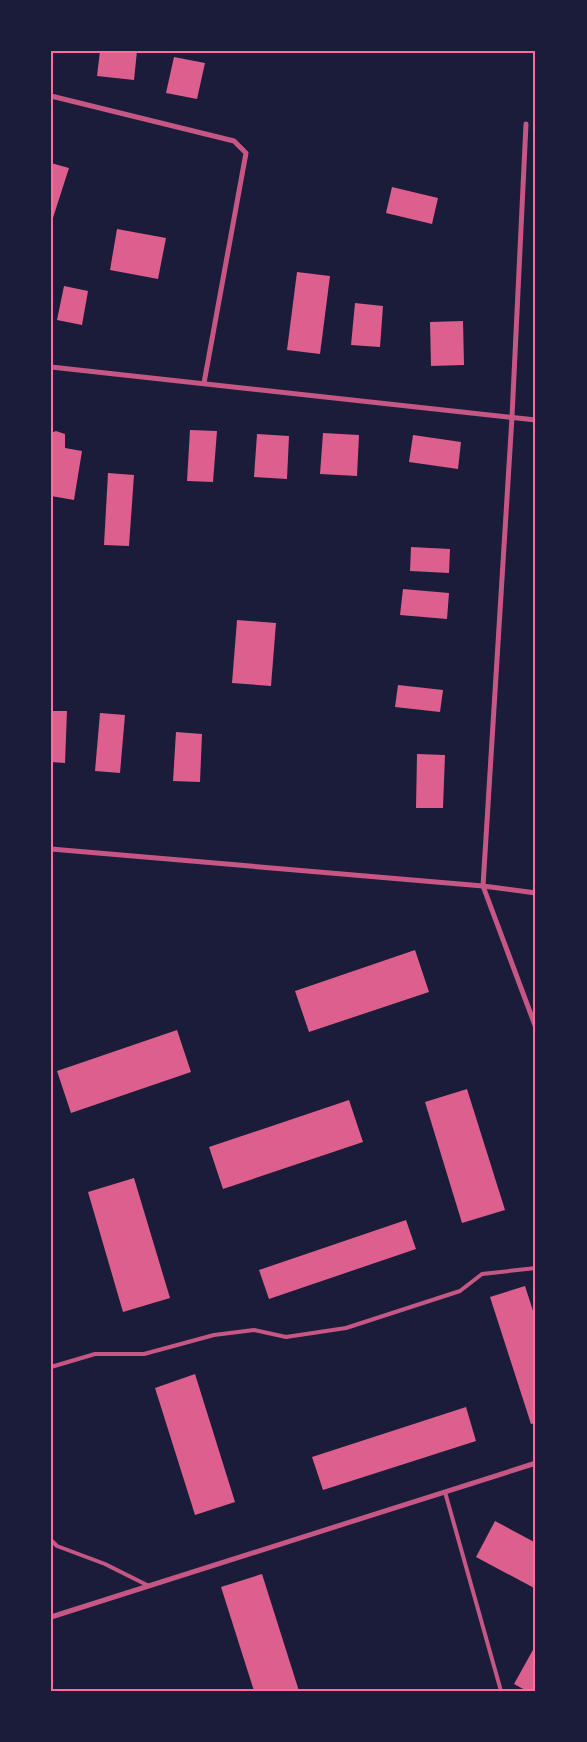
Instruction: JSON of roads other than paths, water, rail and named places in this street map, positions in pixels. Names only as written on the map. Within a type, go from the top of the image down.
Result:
[{"type":"street","points":[[51,96],[234,141],[246,153],[204,383]]},
{"type":"street","points":[[526,124],[512,417],[483,886],[536,1028]]},
{"type":"street","points":[[51,367],[536,420]]},
{"type":"street","points":[[51,849],[483,886],[536,893]]},
{"type":"street","points":[[51,1618],[536,1463]]},
{"type":"lane","points":[[51,1367],[95,1354],[144,1354],[214,1335],[254,1330],[286,1337],[346,1328],[460,1291],[482,1274],[536,1268]]},
{"type":"lane","points":[[445,1492],[502,1691]]},
{"type":"lane","points":[[51,1540],[57,1546],[105,1564],[149,1586]]}]
